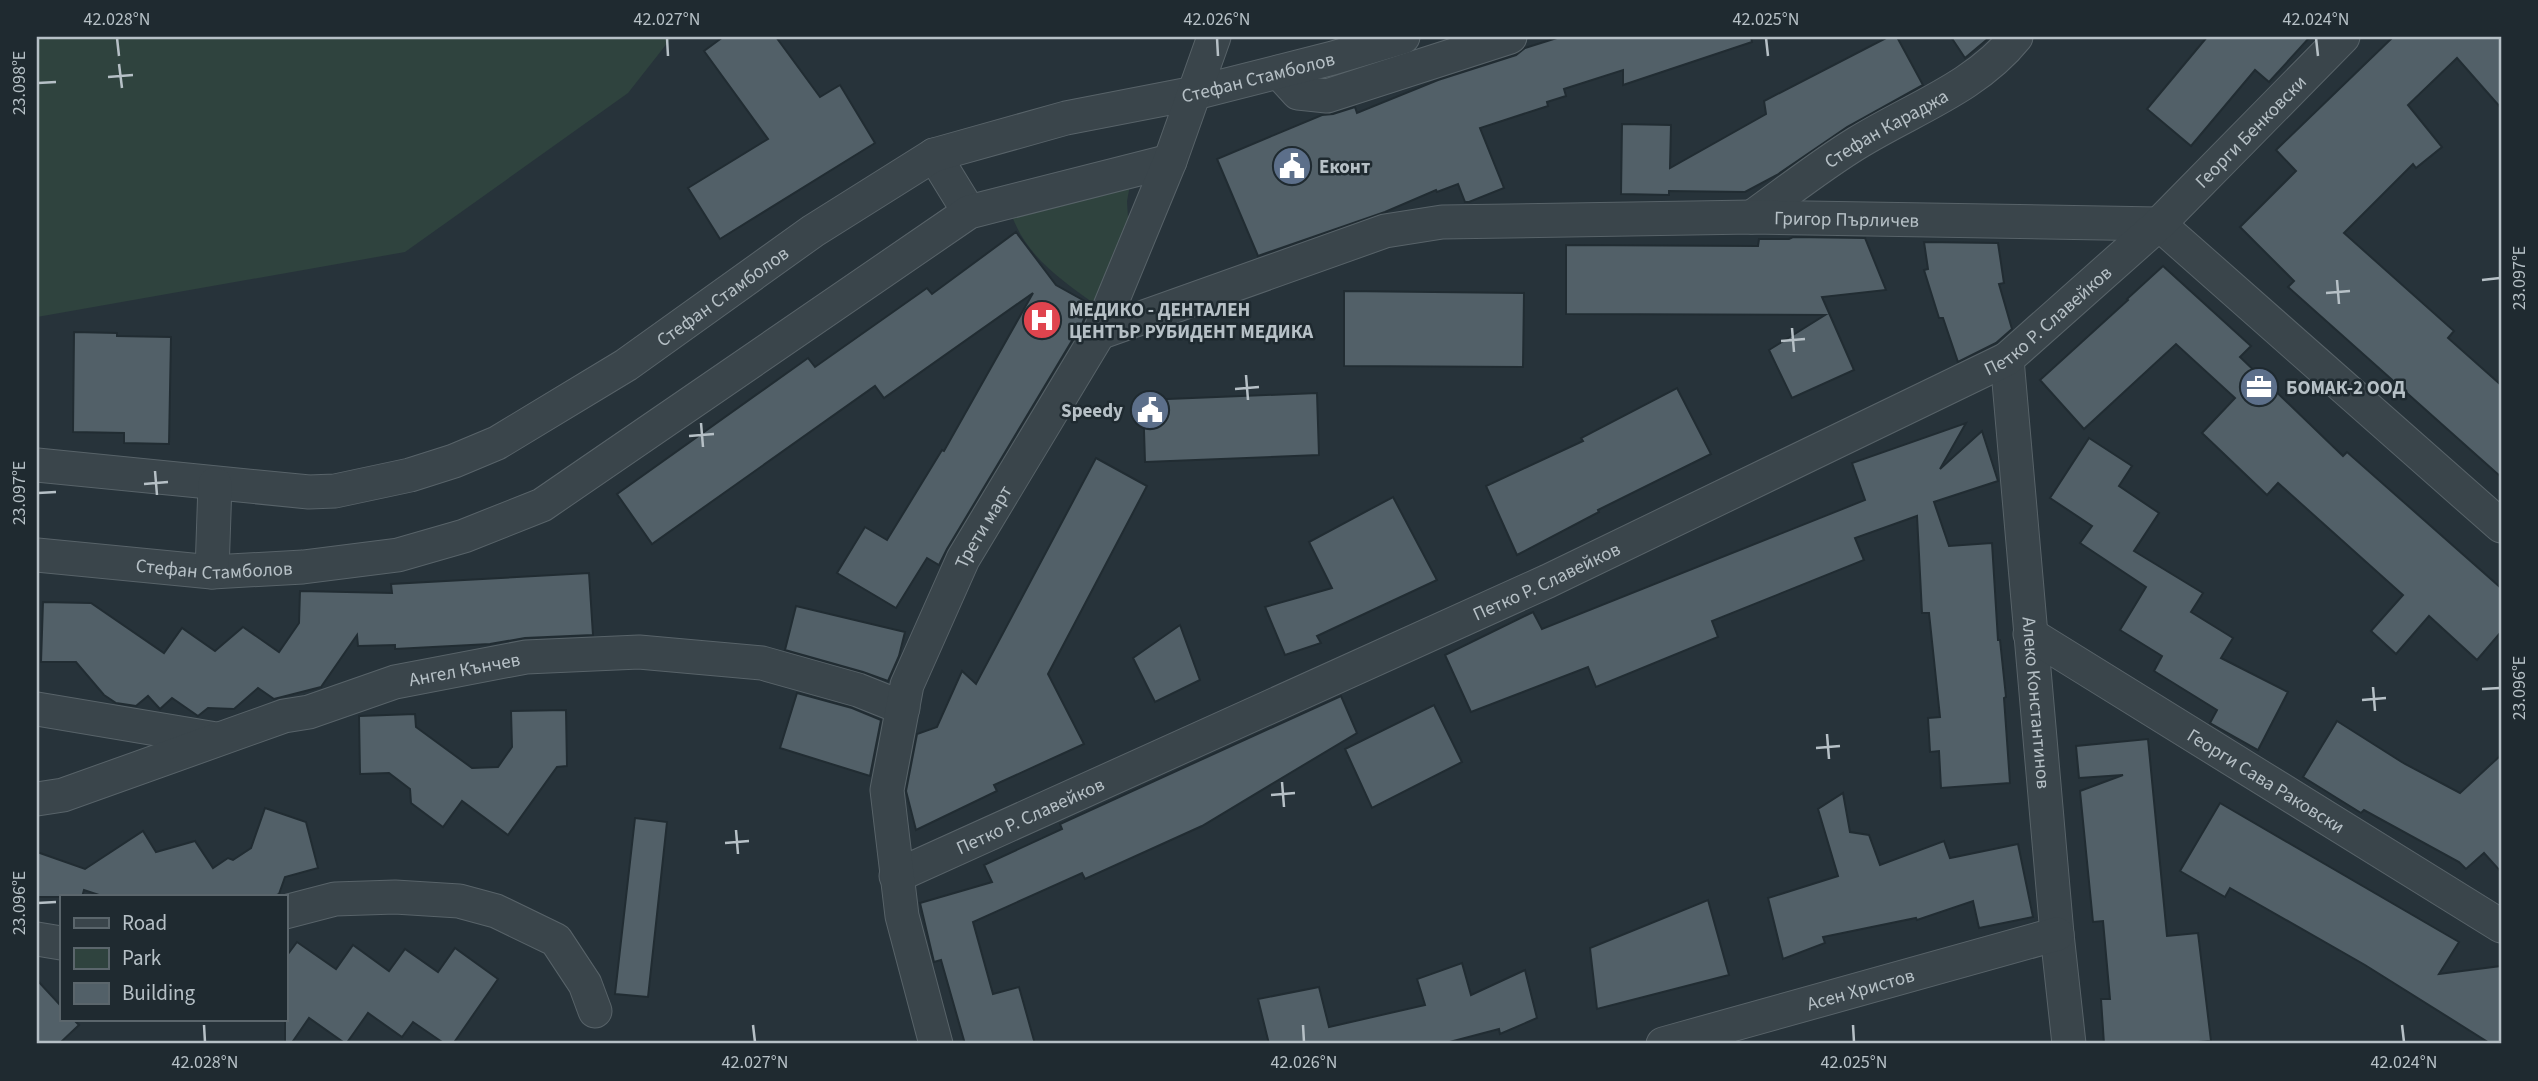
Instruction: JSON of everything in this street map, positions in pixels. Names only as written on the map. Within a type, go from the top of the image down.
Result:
[{"type":"street","name":"Трети март","points":[[936,1044],[902,916],[887,790],[907,685],[963,559],[1099,332],[1170,162],[1214,37]]},
{"type":"street","name":"Стефан Стамболов","points":[[37,465],[309,492],[335,491],[410,475],[497,443],[626,365],[813,231],[934,155],[1066,118],[1195,93],[1279,72],[1341,47],[1403,37]]},
{"type":"street","points":[[1279,72],[1298,93],[1327,96],[1510,37]]},
{"type":"street","name":"Стефан Караджа","points":[[1752,217],[1857,143],[1976,77],[2016,37]]},
{"type":"street","name":"Георги Бенковски","points":[[2159,224],[2343,37]]},
{"type":"street","points":[[934,155],[969,212]]},
{"type":"street","name":"Стефан Стамболов","points":[[37,555],[212,572],[303,567],[398,555],[464,536],[542,505],[969,212],[1170,162]]},
{"type":"street","name":"Григор Пърличев","points":[[1099,332],[1385,231],[1441,222],[1752,217],[2159,224]]},
{"type":"street","points":[[2159,224],[2501,526]]},
{"type":"street","name":"Петко Р. Славейков","points":[[896,876],[1548,580],[2007,359],[2159,224]]},
{"type":"street","name":"Алеко Константинов","points":[[2007,359],[2069,1044]]},
{"type":"street","points":[[212,572],[215,484]]},
{"type":"street","name":"Георги Сава Раковски","points":[[2030,634],[2501,926]]},
{"type":"street","name":"Ангел Кънчев","points":[[37,799],[63,795],[284,716],[309,712],[395,682],[526,657],[626,652],[762,663],[858,690],[902,708]]},
{"type":"street","points":[[37,709],[218,739]]},
{"type":"street","points":[[287,911],[335,899],[395,897],[459,901],[496,911],[556,940],[585,984],[595,1011]]},
{"type":"street","name":"Асен Христов","points":[[1663,1044],[2057,934]]},
{"type":"street","points":[[37,939],[60,943]]},
{"type":"green space","points":[[37,37],[672,37],[628,93],[405,252],[37,317]]},
{"type":"green space","points":[[1130,185],[1127,201],[1129,235],[1099,307],[1037,257],[1027,245],[1012,216]]},
{"type":"building","points":[[723,37],[776,37],[820,97],[840,85],[875,143],[720,239],[688,188],[768,139],[704,51]]},
{"type":"building","points":[[1560,37],[1751,37],[1752,42],[1623,85],[1623,70],[1564,89],[1566,96],[1547,102],[1548,106],[1480,128],[1504,188],[1469,202],[1465,202],[1458,184],[1437,192],[1436,190],[1385,212],[1258,256],[1217,159],[1322,115],[1355,107],[1357,113],[1438,80],[1516,55],[1525,48]]},
{"type":"building","points":[[1888,37],[1897,37],[1923,85],[1847,127],[1777,175],[1745,192],[1669,191],[1669,195],[1621,194],[1622,124],[1671,125],[1670,168],[1766,114],[1764,101]]},
{"type":"building","points":[[1951,37],[1990,37],[1965,58]]},
{"type":"building","points":[[2207,37],[2310,37],[2269,82],[2255,70],[2191,146],[2147,109]]},
{"type":"building","points":[[2393,37],[2501,37],[2501,108],[2457,58],[2408,105],[2442,147],[2416,168],[2413,164],[2344,233],[2454,331],[2448,338],[2501,385],[2501,477],[2288,287],[2294,281],[2240,227],[2296,171],[2276,150]]},
{"type":"building","points":[[1016,232],[1056,285],[1090,304],[1082,324],[939,565],[927,558],[896,608],[837,573],[865,527],[887,540],[942,450],[944,451],[1033,293],[884,398],[875,386],[652,544],[617,494],[808,358],[815,367],[927,288],[932,294]]},
{"type":"building","points":[[1865,238],[1886,290],[1822,297],[1854,370],[1792,398],[1769,350],[1825,315],[1566,314],[1566,245],[1758,246],[1759,239]]},
{"type":"building","points":[[1924,242],[1998,243],[2004,283],[1999,284],[2012,329],[1996,343],[1958,362],[1943,318],[1939,318],[1924,270],[1928,269]]},
{"type":"building","points":[[2163,266],[2251,346],[2240,357],[2343,456],[2347,452],[2501,588],[2501,632],[2477,660],[2429,616],[2396,654],[2371,631],[2403,595],[2278,483],[2267,495],[2202,433],[2235,398],[2176,344],[2084,429],[2040,380]]},
{"type":"building","points":[[1344,291],[1524,293],[1523,367],[1344,366]]},
{"type":"building","points":[[74,332],[171,337],[169,444],[124,443],[124,433],[73,432]]},
{"type":"building","points":[[1677,388],[1711,454],[1598,510],[1599,512],[1517,555],[1486,486],[1583,441],[1581,438]]},
{"type":"building","points":[[1317,393],[1319,455],[1145,462],[1143,400]]},
{"type":"building","points":[[1966,423],[1940,469],[1982,431],[1998,481],[1934,502],[1949,546],[1992,543],[1998,640],[2006,697],[2010,783],[1941,788],[1939,751],[1930,752],[1928,718],[1940,717],[1929,613],[1922,613],[1917,516],[1855,538],[1864,560],[1712,621],[1718,637],[1596,687],[1588,667],[1471,712],[1445,655],[1533,612],[1542,629],[1865,500],[1852,463]]},
{"type":"building","points":[[2089,438],[2132,466],[2119,486],[2159,513],[2134,551],[2203,593],[2191,612],[2233,638],[2221,658],[2288,692],[2258,750],[2210,723],[2217,710],[2154,671],[2162,656],[2120,630],[2146,587],[2080,543],[2092,526],[2050,498]]},
{"type":"building","points":[[1096,458],[1147,486],[1048,674],[1084,744],[994,785],[997,791],[916,830],[906,791],[917,734],[937,727],[962,671],[976,684]]},
{"type":"building","points":[[1393,497],[1437,580],[1317,636],[1321,643],[1285,655],[1265,607],[1332,588],[1309,542]]},
{"type":"building","points":[[589,573],[593,635],[395,649],[395,645],[358,646],[357,635],[321,687],[274,699],[258,688],[234,709],[208,708],[198,716],[172,698],[160,709],[148,696],[136,706],[116,703],[104,695],[76,662],[41,662],[43,602],[91,603],[164,653],[182,628],[215,651],[243,627],[279,652],[299,623],[300,591],[392,593],[391,584]]},
{"type":"building","points":[[796,606],[905,632],[899,656],[888,681],[785,650]]},
{"type":"building","points":[[1180,625],[1200,680],[1155,702],[1133,658]]},
{"type":"building","points":[[797,693],[852,708],[881,720],[870,776],[780,748]]},
{"type":"building","points":[[1341,696],[1357,733],[1202,826],[1085,879],[1082,873],[973,922],[993,994],[1019,987],[1035,1044],[965,1044],[941,960],[934,962],[920,903],[992,882],[984,865],[1062,829],[1060,824]]},
{"type":"building","points":[[1434,705],[1462,762],[1372,808],[1345,749]]},
{"type":"building","points":[[566,710],[567,766],[557,767],[508,835],[462,801],[443,827],[411,803],[410,789],[389,773],[360,774],[359,716],[415,714],[416,727],[472,768],[498,767],[512,747],[511,711]]},
{"type":"building","points":[[2337,721],[2405,764],[2460,793],[2501,755],[2501,872],[2484,853],[2466,869],[2459,862],[2364,810],[2361,813],[2303,777]]},
{"type":"building","points":[[2148,739],[2167,936],[2198,933],[2211,1041],[2104,1044],[2101,999],[2110,999],[2103,921],[2093,922],[2080,791],[2123,775],[2079,778],[2076,746]]},
{"type":"building","points":[[1843,793],[1850,832],[1869,835],[1880,865],[1944,841],[1950,858],[2018,844],[2033,917],[1979,928],[1973,901],[1917,920],[1916,918],[1823,937],[1825,943],[1783,959],[1768,898],[1838,876],[1818,809]]},
{"type":"building","points":[[2220,803],[2459,942],[2439,974],[2501,966],[2501,1044],[2491,1044],[2365,965],[2230,888],[2225,897],[2180,871]]},
{"type":"building","points":[[265,808],[306,822],[318,868],[285,877],[277,895],[99,895],[84,890],[83,895],[37,897],[37,852],[85,869],[143,831],[156,852],[195,841],[213,868],[228,858],[233,860],[251,848]]},
{"type":"building","points":[[635,818],[667,822],[648,997],[615,994]]},
{"type":"building","points":[[1708,900],[1729,975],[1597,1009],[1590,948]]},
{"type":"building","points":[[297,942],[336,969],[353,945],[389,971],[405,949],[438,972],[455,948],[498,979],[453,1044],[445,1044],[413,1022],[402,1037],[368,1013],[346,1044],[309,1018],[291,1044],[285,1044],[287,955]]},
{"type":"building","points":[[1462,963],[1471,995],[1525,970],[1537,1018],[1500,1034],[1499,1029],[1442,1044],[1269,1044],[1258,999],[1319,987],[1329,1027],[1425,1005],[1417,979]]},
{"type":"building","points":[[37,980],[60,1005],[60,1021],[75,1021],[79,1025],[59,1044],[37,1044]]},
{"type":"place","name":"Еконт","points":[[1292,166]]},
{"type":"place","name":"МЕДИКО - ДЕНТАЛЕН ЦЕНТЪР РУБИДЕНТ МЕДИКА","points":[[1042,320]]},
{"type":"place","name":"БОМАК-2 ООД","points":[[2259,387]]},
{"type":"place","name":"Speedy","points":[[1150,410]]}]
